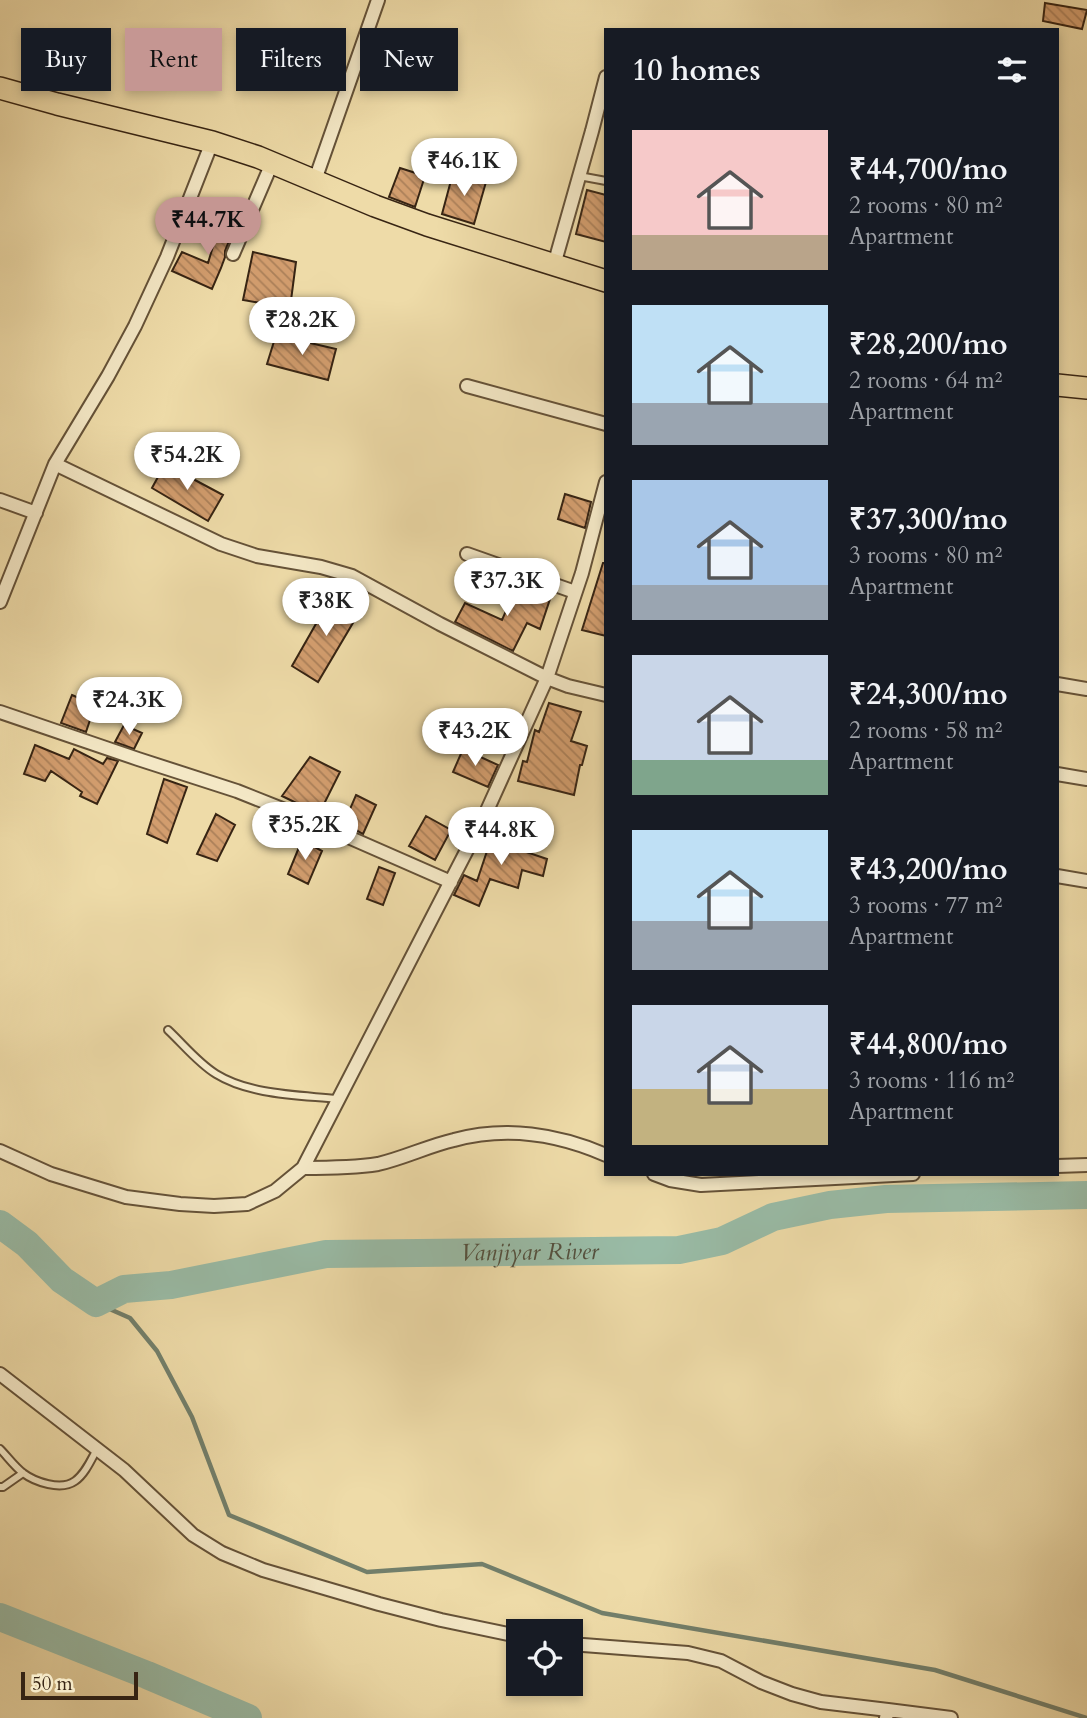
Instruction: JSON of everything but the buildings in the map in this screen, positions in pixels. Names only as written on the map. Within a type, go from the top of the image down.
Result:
[{"type":"main road","points":[[0,88],[212,142],[272,163],[388,211],[604,280]]},
{"type":"main road","points":[[1059,385],[1087,388]]},
{"type":"street","points":[[315,180],[378,0]]},
{"type":"street","points":[[554,265],[604,84]]},
{"type":"street","points":[[0,602],[55,464],[135,326],[167,257],[212,142]]},
{"type":"street","points":[[233,254],[272,163]]},
{"type":"street","points":[[467,386],[604,423]]},
{"type":"street","points":[[55,464],[221,544],[257,556],[321,567],[352,576],[547,678],[604,695]]},
{"type":"street","points":[[0,1151],[51,1174],[126,1197],[214,1206],[247,1204],[275,1191],[303,1168],[485,815],[547,678],[576,592],[604,490]]},
{"type":"street","points":[[0,500],[36,513]]},
{"type":"street","points":[[467,554],[576,592]]},
{"type":"street","points":[[1059,684],[1087,689]]},
{"type":"street","points":[[0,712],[237,791],[451,882]]},
{"type":"street","points":[[1059,774],[1087,779]]},
{"type":"street","points":[[1059,876],[1087,881]]},
{"type":"street","points":[[303,1168],[376,1164],[481,1134],[521,1133],[557,1138],[604,1154]]},
{"type":"street","points":[[1059,1166],[1087,1165]]},
{"type":"street","points":[[659,1176],[701,1185],[874,1176]]},
{"type":"street","points":[[0,1374],[124,1470],[193,1535],[222,1553],[263,1570],[379,1604],[506,1634]]},
{"type":"street","points":[[583,1645],[688,1653],[721,1661],[761,1682],[821,1702],[887,1714],[951,1718]]},
{"type":"lane","points":[[579,176],[604,181]]},
{"type":"lane","points":[[168,1030],[213,1073],[231,1083],[251,1089],[337,1099]]},
{"type":"lane","points":[[0,1448],[23,1473],[39,1481],[65,1485],[75,1481],[83,1472],[97,1449]]},
{"type":"lane","points":[[0,1487],[23,1473]]},
{"type":"waterway","name":"Vanjiyar River","points":[[0,1224],[27,1244],[62,1280],[96,1303],[124,1289],[171,1285],[326,1254],[679,1250],[722,1241],[773,1217],[830,1205],[886,1199],[1087,1195]]},
{"type":"waterway","points":[[96,1303],[130,1318],[157,1351],[192,1417],[229,1515],[367,1572],[482,1564],[602,1613],[935,1670],[1087,1718]]},
{"type":"waterway","points":[[0,1617],[248,1718]]}]
